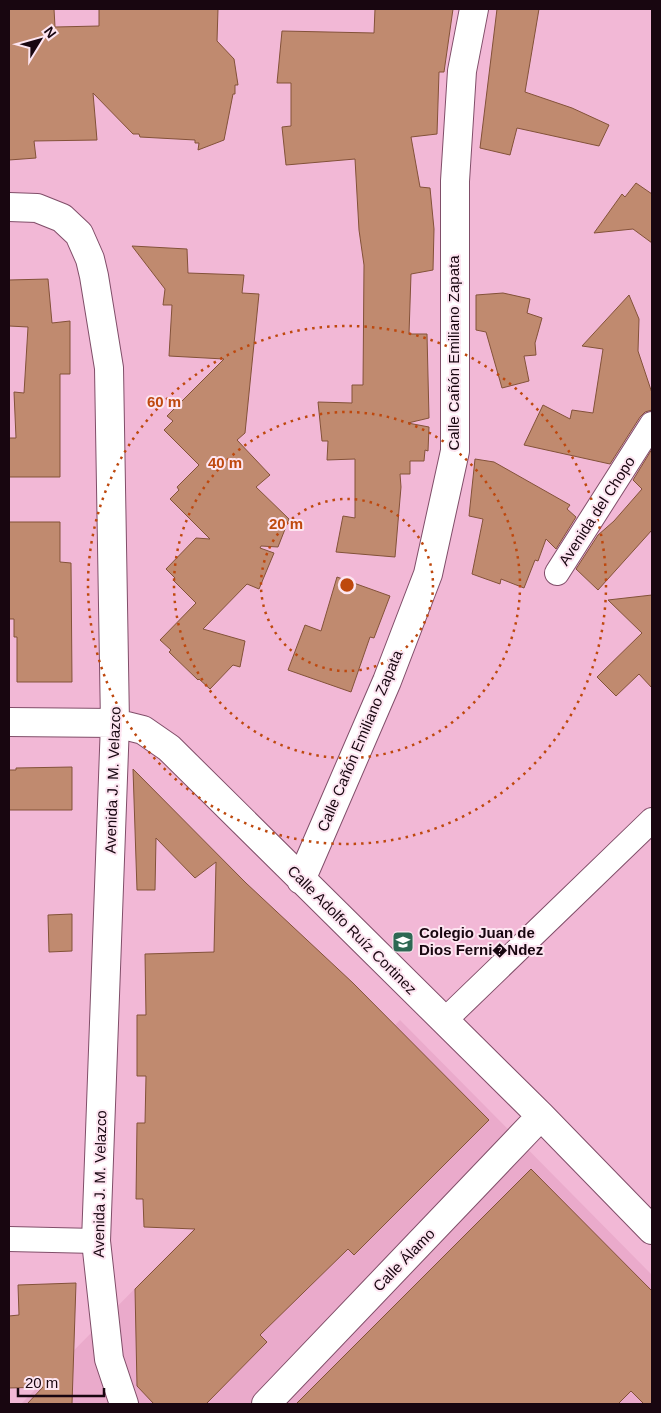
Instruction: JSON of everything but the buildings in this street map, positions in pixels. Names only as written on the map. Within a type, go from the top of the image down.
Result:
[{"type":"street","name":"Calle Cañón Emiliano Zapata","points":[[301,880],[387,681],[428,574],[455,451],[455,181],[462,71],[474,9]]},
{"type":"street","name":"Avenida J. M. Velazco","points":[[9,207],[37,208],[62,218],[79,234],[90,259],[94,276],[109,368],[115,723],[96,1241],[108,1359],[124,1404]]},
{"type":"street","name":"Avenida del Chopo","points":[[557,573],[652,424]]},
{"type":"street","name":"Calle Adolfo Ruíz Cortinez","points":[[9,722],[115,723],[143,730],[169,748],[541,1116],[652,1230]]},
{"type":"street","points":[[444,1021],[652,820]]},
{"type":"street","name":"Calle Álamo","points":[[266,1404],[541,1116]]},
{"type":"street","points":[[9,1239],[96,1241]]},
{"type":"shaded area","points":[[400,1020],[652,1275],[652,1404],[648,1400],[643,1404],[21,1404]]},
{"type":"place","name":"Colegio Juan de Dios Ferni�Ndez","points":[[403,942]]}]
